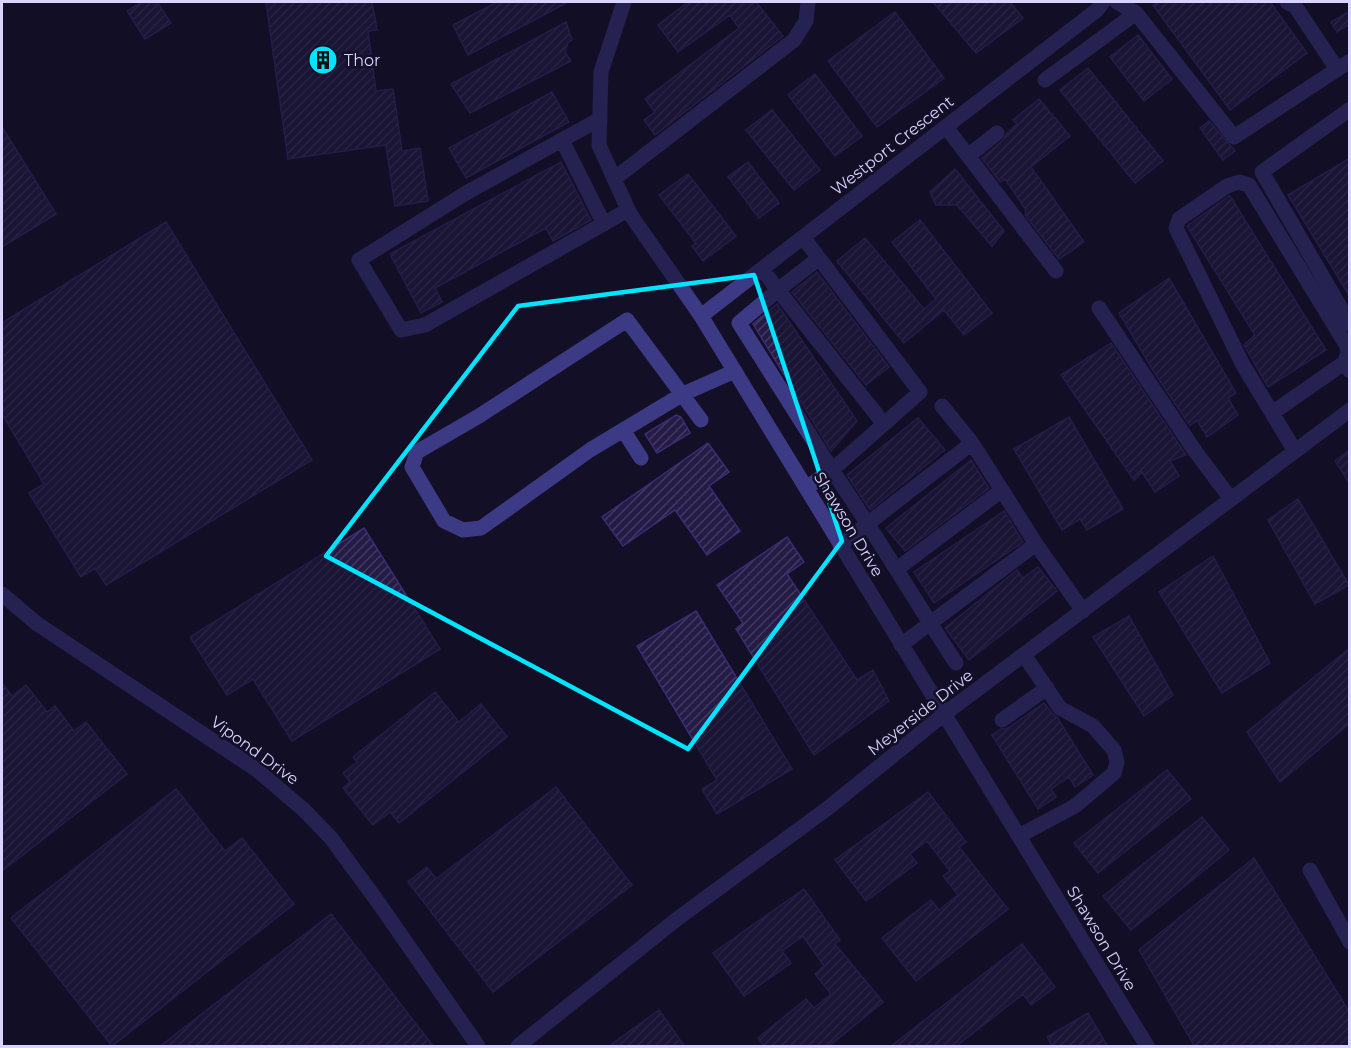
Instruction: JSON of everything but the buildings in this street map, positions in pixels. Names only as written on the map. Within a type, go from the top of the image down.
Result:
[{"type":"street","name":"Shawson Drive","points":[[624,2],[601,72],[599,145],[628,210],[701,316],[1147,1047]]},
{"type":"street","points":[[614,179],[794,40],[806,21],[808,2]]},
{"type":"street","name":"Westport Crescent","points":[[701,316],[1097,10],[1103,2]]},
{"type":"street","points":[[1117,2],[1136,13],[1234,137],[1343,65],[1295,3]]},
{"type":"street","points":[[1045,80],[1136,13]]},
{"type":"street","points":[[1350,109],[1262,172],[1350,324]]},
{"type":"street","points":[[600,119],[466,193],[359,260],[401,330],[425,325],[628,210]]},
{"type":"street","points":[[946,127],[1056,271]]},
{"type":"street","points":[[968,156],[997,133]]},
{"type":"street","points":[[561,140],[604,224]]},
{"type":"street","points":[[1272,414],[1347,367],[1348,353],[1347,346],[1249,185],[1239,182],[1227,186],[1179,219],[1176,228],[1243,365],[1272,414],[1295,451]]},
{"type":"street","points":[[803,237],[920,392],[832,470],[807,488]]},
{"type":"street","points":[[819,258],[740,323],[956,663]]},
{"type":"street","points":[[762,269],[884,424]]},
{"type":"street","points":[[1099,308],[1195,451],[1231,499]]},
{"type":"street","points":[[700,420],[683,394],[627,320],[479,416],[417,452],[412,466],[444,521],[463,530],[481,528],[590,450],[683,394],[735,371]]},
{"type":"street","points":[[942,406],[972,443],[1036,544],[1083,610]]},
{"type":"street","name":"Meyerside Drive","points":[[518,1047],[653,937],[828,808],[943,715],[1350,410]]},
{"type":"street","points":[[623,430],[641,458]]},
{"type":"street","points":[[840,544],[972,443]]},
{"type":"street","points":[[897,569],[1002,490]]},
{"type":"street","points":[[901,645],[1036,544]]},
{"type":"street","name":"Vipond Drive","points":[[2,594],[36,623],[257,770],[297,804],[331,838],[478,1047]]},
{"type":"street","points":[[1018,836],[1075,806],[1114,773],[1117,762],[1114,750],[1093,726],[1060,708],[1024,655]]},
{"type":"street","points":[[1002,720],[1047,688]]},
{"type":"street","points":[[1310,870],[1350,942]]},
{"type":"highlighted area","points":[[754,275],[842,541],[688,749],[326,556],[518,306]]},
{"type":"place","name":"Thor","points":[[323,60]]}]
